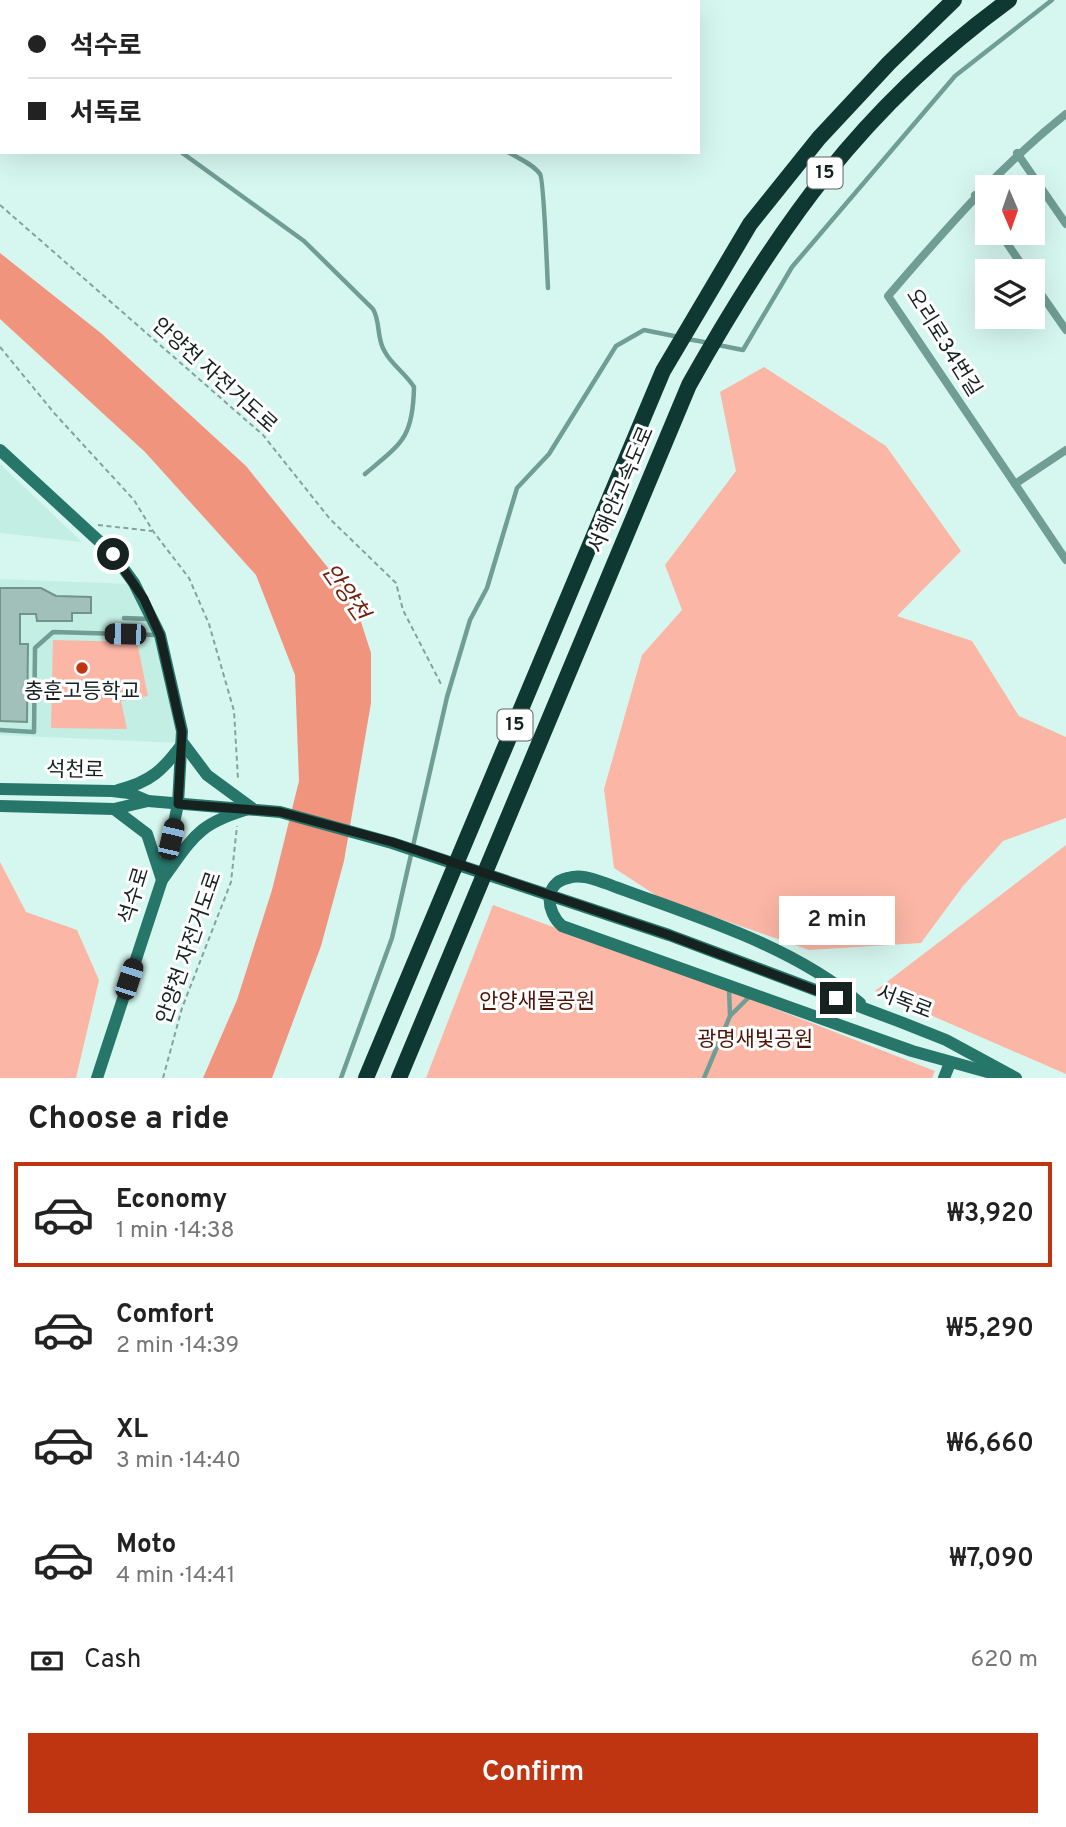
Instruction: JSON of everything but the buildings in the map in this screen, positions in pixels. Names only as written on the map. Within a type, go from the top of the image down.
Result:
[{"type":"highway","name":"서해안고속도로","points":[[366,1078],[663,371],[699,305],[750,224],[819,138],[889,63],[954,0]]},
{"type":"highway","name":"서해안고속도로","points":[[399,1078],[689,385],[776,239],[835,160],[907,83],[969,29],[1009,0]]},
{"type":"main road","name":"석수로","points":[[0,450],[113,554],[154,620],[160,635],[183,743],[178,804],[162,880],[97,1078]]},
{"type":"main road","points":[[112,791],[147,781],[168,763],[183,743],[207,775],[252,808]]},
{"type":"main road","name":"석천로","points":[[0,789],[112,791],[129,793],[148,801],[280,812]]},
{"type":"main road","name":"석천로","points":[[0,806],[114,809],[148,801]]},
{"type":"main road","points":[[162,880],[202,829],[219,817],[252,808]]},
{"type":"main road","points":[[114,809],[146,834],[162,880]]},
{"type":"main road","name":"서독로","points":[[280,812],[392,842],[669,935],[947,1040],[1016,1078]]},
{"type":"main road","points":[[869,1010],[833,980],[756,941],[584,876],[560,880],[553,887],[550,908],[554,919],[562,926],[950,1063],[1009,1078]]},
{"type":"main road","points":[[944,1078],[950,1063]]},
{"type":"street","name":"오리로34번길","points":[[995,175],[1017,153],[1066,114]]},
{"type":"street","points":[[1017,153],[1066,224]]},
{"type":"street","name":"오리로34번길","points":[[975,195],[888,296],[1015,484]]},
{"type":"street","points":[[1045,300],[1066,330]]},
{"type":"street","points":[[1066,450],[1015,484],[1066,560]]},
{"type":"lane","points":[[341,1078],[392,937],[446,697],[470,620],[487,588],[517,488],[550,454],[615,346],[644,330],[743,350],[792,267],[955,76],[1052,0]]},
{"type":"lane","points":[[184,154],[304,241],[373,309],[378,318],[380,341],[385,353],[414,387],[413,417],[410,429],[365,474]]},
{"type":"lane","points":[[511,154],[534,167],[544,183],[543,223],[548,288]]},
{"type":"lane","points":[[124,618],[154,620]]},
{"type":"lane","points":[[0,730],[34,732],[35,648],[53,632],[160,635]]},
{"type":"lane","points":[[729,986],[730,1016]]},
{"type":"lane","points":[[704,1078],[730,1016],[752,994]]},
{"type":"path","name":"안양천 자전거도로","points":[[0,205],[263,435],[330,519],[396,583],[403,610],[446,697]]},
{"type":"path","points":[[0,347],[98,463],[134,500],[153,531],[189,578],[209,624],[234,711],[237,779]]},
{"type":"path","points":[[80,523],[153,531]]},
{"type":"path","name":"안양천 자전거도로","points":[[163,1078],[182,1008],[231,882],[237,826]]},
{"type":"shaded area","points":[[0,464],[82,542],[0,533]]},
{"type":"shaded area","name":"충훈고등학교","points":[[0,579],[131,584],[151,621],[181,743],[0,735]]},
{"type":"green space","points":[[764,367],[886,446],[961,551],[897,616],[972,641],[1019,716],[1066,737],[1066,818],[1003,841],[963,886],[921,943],[809,950],[660,898],[614,868],[604,789],[642,655],[682,610],[665,565],[736,471],[720,392]]},
{"type":"green space","points":[[53,640],[137,642],[148,696],[121,701],[127,729],[51,728]]},
{"type":"green space","points":[[1066,845],[1066,1074],[875,991]]},
{"type":"green space","points":[[0,862],[26,912],[77,930],[99,980],[76,1078],[0,1078]]},
{"type":"green space","name":"안양새물공원","points":[[493,905],[732,992],[935,1071],[932,1078],[426,1078]]},
{"type":"water","name":"안양천","points":[[0,253],[102,334],[246,466],[354,600],[371,653],[371,703],[344,861],[321,946],[272,1078],[203,1078],[237,1000],[272,890],[299,781],[295,675],[256,575],[145,452],[0,319]]},
{"type":"place","name":"충훈고등학교","points":[[82,668]]},
{"type":"route","points":[[113,554],[144,599],[160,635],[182,732],[178,804],[280,812],[392,842],[669,935],[836,998]]},
{"type":"park label","name":"광명새빛공원","points":[[755,1040]]}]
